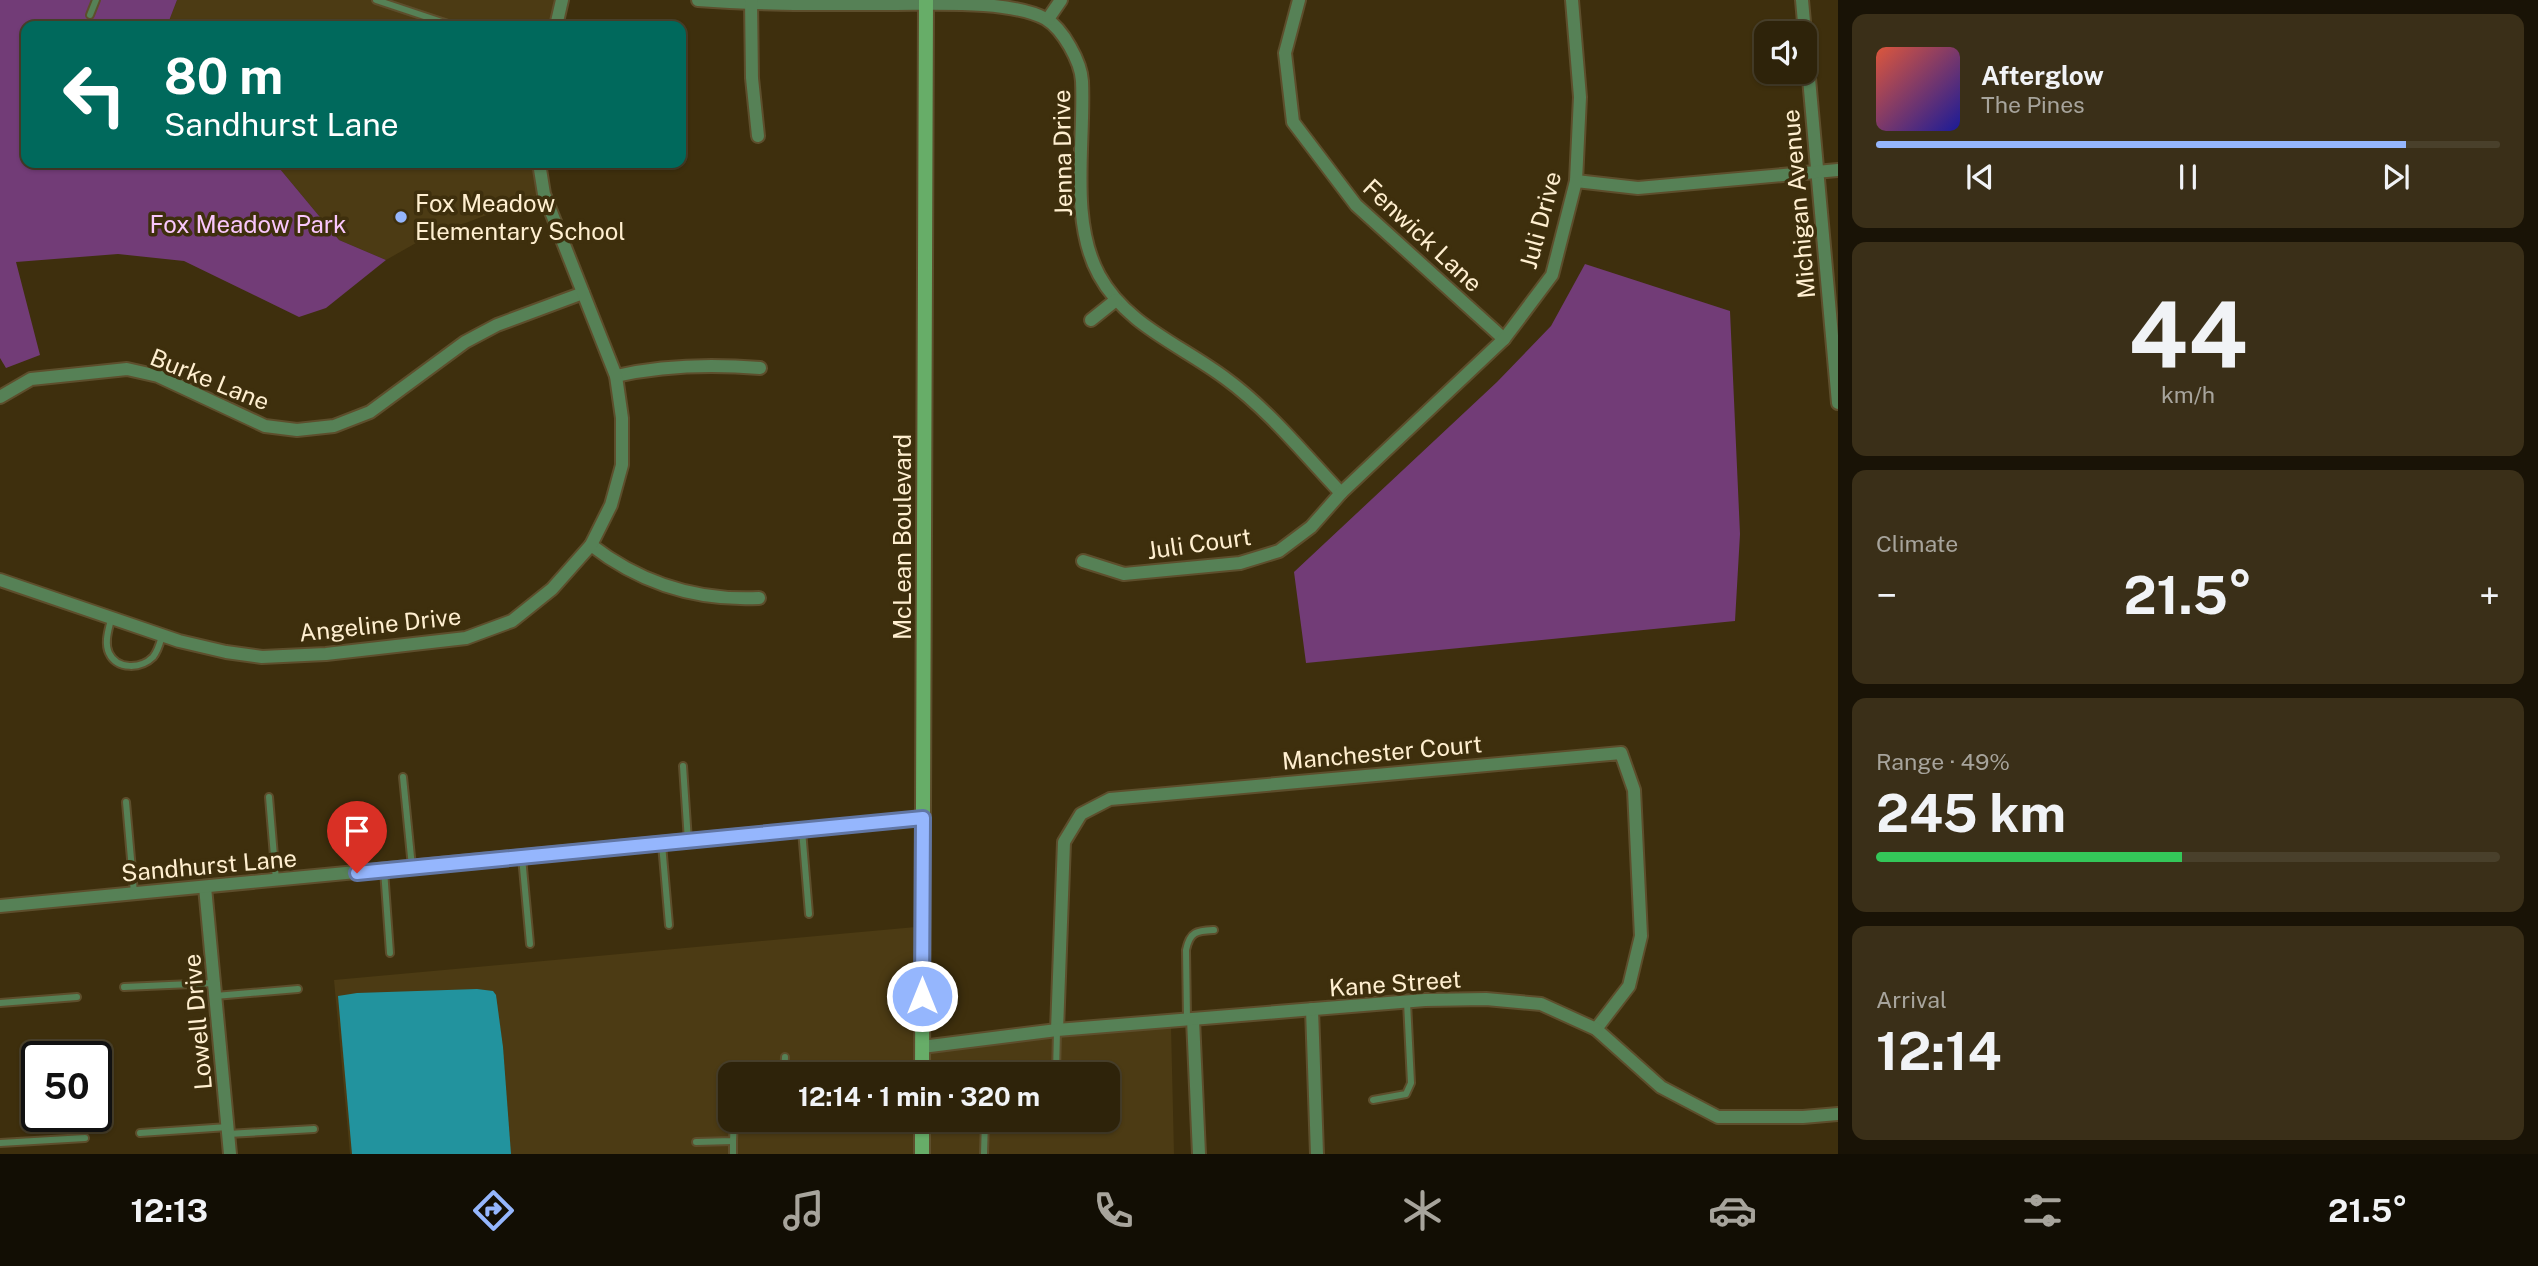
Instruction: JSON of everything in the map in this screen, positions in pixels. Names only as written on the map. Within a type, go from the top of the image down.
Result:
[{"type":"main road","name":"McLean Boulevard","points":[[922,1062],[926,2]]},
{"type":"main road","points":[[922,1132],[922,1154]]},
{"type":"street","points":[[557,21],[562,0]]},
{"type":"street","points":[[698,0],[926,2],[998,6],[1023,10],[1048,19],[1062,0]]},
{"type":"street","name":"Fenwick Lane","points":[[1299,0],[1285,54],[1293,122],[1356,205],[1504,339]]},
{"type":"street","name":"Juli Drive","points":[[1342,493],[1504,339],[1552,275],[1576,181],[1580,97],[1572,0]]},
{"type":"street","name":"Michigan Avenue","points":[[1802,0],[1838,403]]},
{"type":"street","points":[[751,2],[752,78],[758,136]]},
{"type":"street","name":"Jenna Drive","points":[[1048,19],[1071,45],[1082,78],[1082,208],[1086,244],[1099,275],[1116,300],[1146,328],[1224,377],[1252,399],[1342,493]]},
{"type":"street","name":"Angeline Drive","points":[[0,580],[162,636],[226,652],[262,657],[326,654],[466,638],[512,621],[552,589],[591,545],[611,505],[622,465],[622,418],[616,376],[544,194],[540,168]]},
{"type":"street","points":[[1576,181],[1637,188],[1838,170]]},
{"type":"street","name":"Burke Lane","points":[[0,397],[31,379],[127,369],[158,376],[265,426],[297,430],[334,426],[370,412],[465,342],[497,324],[583,293]]},
{"type":"street","points":[[1091,320],[1116,300]]},
{"type":"street","points":[[616,376],[650,368],[685,366],[760,368]]},
{"type":"street","name":"Juli Court","points":[[1083,561],[1124,574],[1240,563],[1279,551],[1311,527],[1342,493]]},
{"type":"street","points":[[591,545],[612,561],[669,588],[713,597],[759,598]]},
{"type":"street","name":"Manchester Court","points":[[1057,1030],[1064,842],[1081,814],[1110,799],[1621,752],[1634,790],[1641,936],[1629,986],[1597,1029]]},
{"type":"street","name":"Sandhurst Lane","points":[[0,906],[923,818]]},
{"type":"street","name":"Lowell Drive","points":[[205,887],[230,1154]]},
{"type":"street","name":"Kane Street","points":[[922,1047],[1057,1030],[1407,1002],[1486,999],[1541,1004],[1597,1029],[1661,1087],[1718,1117],[1803,1117],[1838,1114]]},
{"type":"street","points":[[1312,1009],[1317,1154]]},
{"type":"street","points":[[1190,1019],[1199,1154]]},
{"type":"lane","points":[[90,15],[96,0]]},
{"type":"lane","points":[[376,0],[439,21]]},
{"type":"lane","points":[[111,619],[107,641],[109,654],[118,663],[130,667],[142,665],[152,657],[162,636]]},
{"type":"lane","points":[[683,766],[688,841]]},
{"type":"lane","points":[[403,778],[412,867]]},
{"type":"lane","points":[[269,797],[276,880]]},
{"type":"lane","points":[[126,802],[134,893]]},
{"type":"lane","points":[[802,830],[809,914]]},
{"type":"lane","points":[[662,844],[669,925]]},
{"type":"lane","points":[[522,857],[530,944]]},
{"type":"lane","points":[[384,870],[390,953]]},
{"type":"lane","points":[[1190,1019],[1186,950],[1188,938],[1193,934],[1214,930]]},
{"type":"lane","points":[[124,987],[214,983]]},
{"type":"lane","points":[[215,996],[298,989]]},
{"type":"lane","points":[[0,1003],[77,997]]},
{"type":"lane","points":[[1373,1100],[1406,1094],[1411,1083],[1407,1002]]},
{"type":"lane","points":[[1056,1062],[1057,1030]]},
{"type":"lane","points":[[785,1057],[785,1062]]},
{"type":"lane","points":[[140,1132],[314,1129]]},
{"type":"lane","points":[[733,1132],[733,1154]]},
{"type":"lane","points":[[985,1132],[985,1154]]},
{"type":"lane","points":[[0,1143],[85,1138]]},
{"type":"lane","points":[[696,1142],[733,1141]]},
{"type":"shaded area","points":[[177,0],[558,0],[552,21],[169,21]]},
{"type":"shaded area","name":"Fox Meadow Elementary School","points":[[279,168],[535,168],[540,195],[423,239],[386,260],[339,240]]},
{"type":"shaded area","points":[[916,927],[916,1062],[718,1062],[718,1132],[916,1132],[916,1154],[350,1154],[334,980]]},
{"type":"shaded area","points":[[1171,1026],[1174,1154],[927,1154],[927,1132],[1120,1132],[1120,1062],[927,1062],[927,1050]]},
{"type":"green space","name":"Fox Meadow Park","points":[[0,0],[177,0],[169,21],[21,21],[21,168],[279,168],[339,240],[386,260],[326,308],[299,317],[184,261],[118,254],[16,262],[40,355],[6,368],[0,358]]},
{"type":"green space","points":[[1585,264],[1730,311],[1740,534],[1735,621],[1306,663],[1294,572],[1497,382],[1551,326]]},
{"type":"water","points":[[477,989],[493,991],[496,995],[511,1154],[352,1154],[338,996]]},
{"type":"place","name":"Fox Meadow Elementary School","points":[[401,217]]},
{"type":"route","points":[[357,873],[923,818],[922,996]]}]
